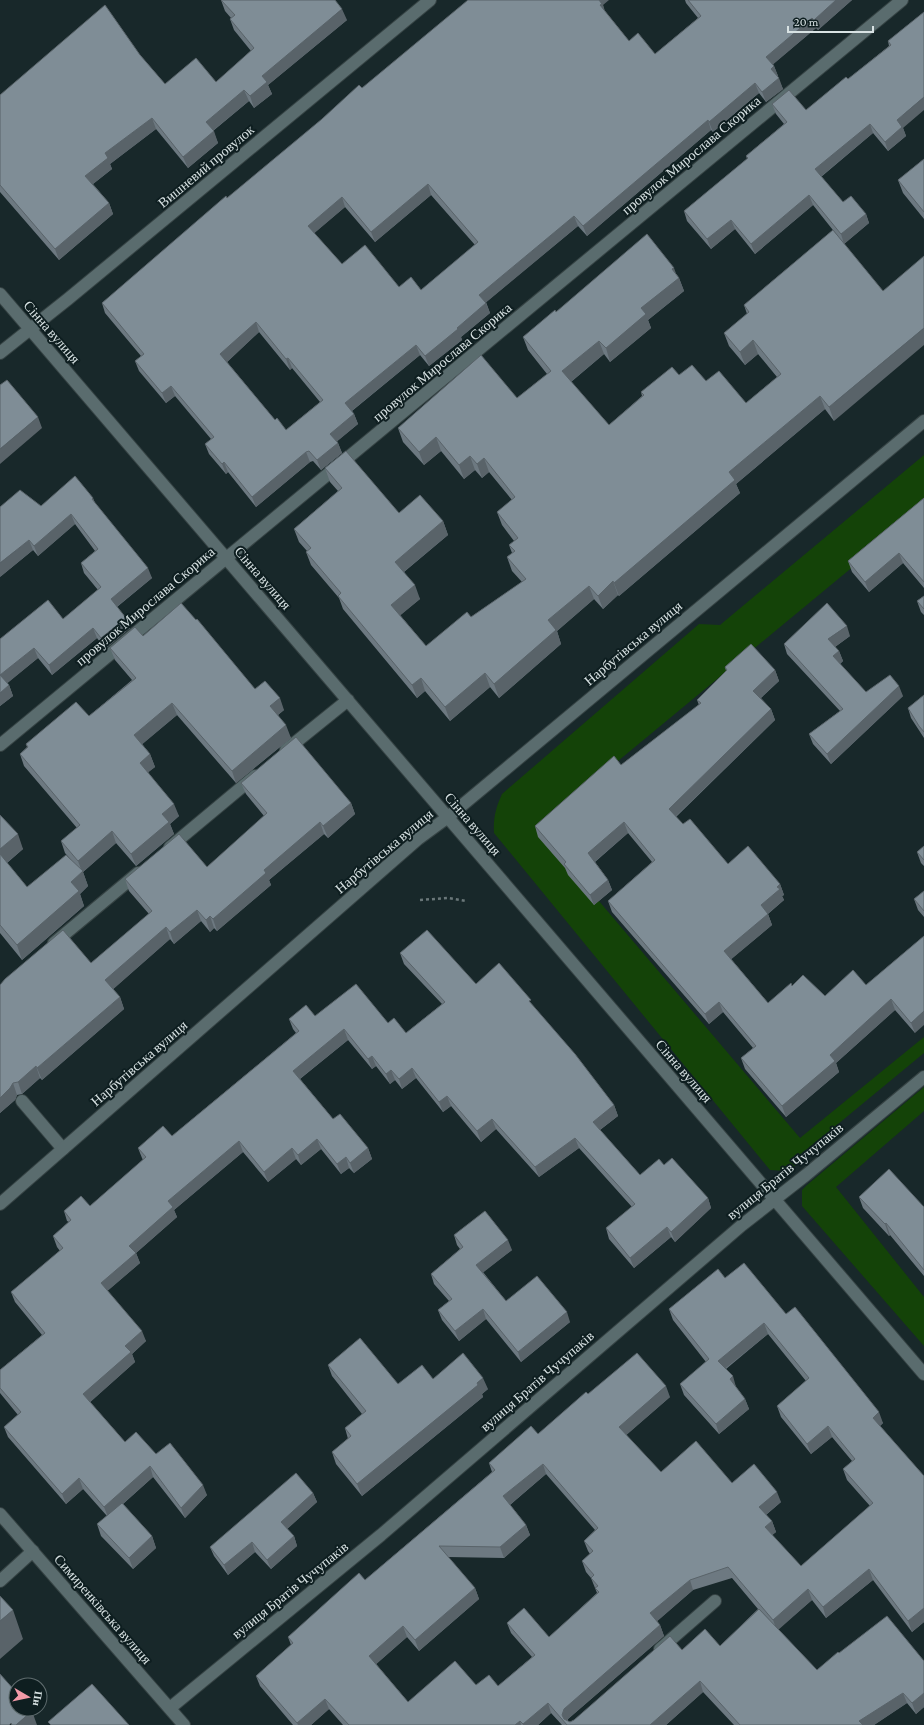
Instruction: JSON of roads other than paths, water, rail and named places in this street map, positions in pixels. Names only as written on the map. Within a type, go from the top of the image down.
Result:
[{"type":"street","name":"Вишневий провулок","points":[[0,353],[68,299],[430,0]]},
{"type":"street","name":"провулок Мирослава Скорика","points":[[0,745],[902,0]]},
{"type":"street","name":"Сінна вулиця","points":[[0,294],[924,1374]]},
{"type":"street","name":"Нарбутівська вулиця","points":[[0,1204],[418,840],[448,818],[924,421]]},
{"type":"street","points":[[276,759],[348,700]]},
{"type":"street","points":[[160,855],[264,769]]},
{"type":"street","points":[[43,952],[147,866]]},
{"type":"street","name":"вулиця Братів Чучупаків","points":[[170,1708],[381,1535],[742,1225],[775,1200],[924,1077]]},
{"type":"street","points":[[22,1101],[63,1149]]},
{"type":"street","name":"Симиренківська вулиця","points":[[0,1514],[184,1725]]},
{"type":"street","points":[[0,1581],[33,1551]]},
{"type":"street","points":[[650,1658],[715,1601]]}]
